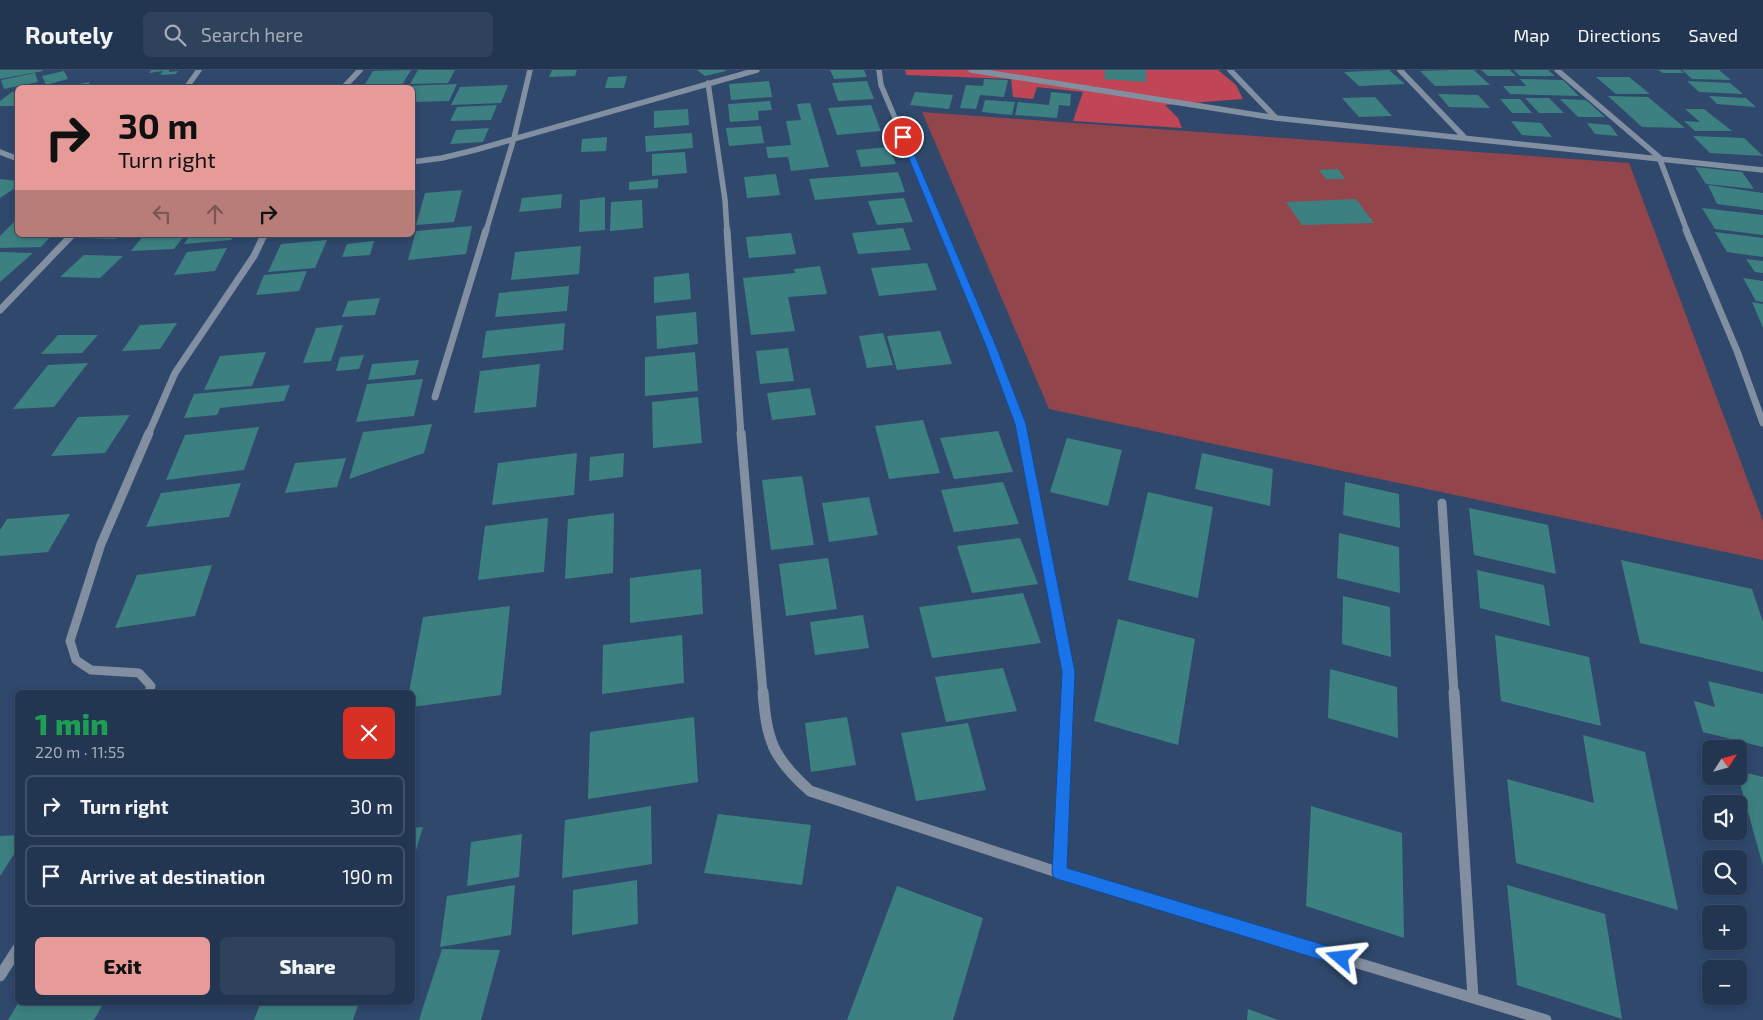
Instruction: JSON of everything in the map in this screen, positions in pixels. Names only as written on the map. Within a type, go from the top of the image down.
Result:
[{"type":"street","points":[[188,85],[199,70]]},
{"type":"street","points":[[347,85],[360,70]]},
{"type":"street","points":[[435,397],[514,138],[530,70]]},
{"type":"street","points":[[415,162],[442,158],[757,70]]},
{"type":"street","points":[[879,70],[882,85],[991,346],[1020,424],[1068,672],[1060,873]]},
{"type":"street","points":[[971,70],[1276,118],[1660,157],[1763,170]]},
{"type":"street","points":[[1230,70],[1276,118]]},
{"type":"street","points":[[1400,70],[1464,138]]},
{"type":"street","points":[[1558,70],[1660,157],[1681,217],[1737,351],[1763,423]]},
{"type":"street","points":[[708,83],[725,200],[736,388],[766,728],[772,748],[791,774],[810,791],[1060,873],[1546,1020]]},
{"type":"street","points":[[0,152],[15,159]]},
{"type":"street","points":[[0,310],[70,237]]},
{"type":"street","points":[[150,690],[151,686],[139,673],[92,670],[76,660],[70,641],[101,544],[175,373],[254,256],[263,237]]},
{"type":"street","points":[[1442,504],[1472,998]]},
{"type":"street","points":[[0,976],[15,953]]},
{"type":"shaded area","points":[[905,70],[1218,70],[1236,85],[1243,99],[1165,105],[1178,118],[1182,128],[1073,121],[1083,92],[1037,87],[1033,99],[1013,97],[1011,79],[906,75]]},
{"type":"shaded area","points":[[922,112],[1629,163],[1763,521],[1763,560],[1049,409]]},
{"type":"building","points":[[0,70],[42,70],[43,71],[0,79]]},
{"type":"building","points":[[151,70],[178,71],[176,74],[160,75],[163,71],[149,73]]},
{"type":"building","points":[[411,70],[402,85],[365,85],[373,71]]},
{"type":"building","points":[[418,70],[455,70],[448,83],[410,84]]},
{"type":"building","points":[[552,70],[577,70],[575,76],[549,77]]},
{"type":"building","points":[[697,70],[726,70],[726,71],[705,76]]},
{"type":"building","points":[[830,70],[864,70],[867,77],[834,79]]},
{"type":"building","points":[[1105,70],[1146,70],[1146,82],[1104,79]]},
{"type":"building","points":[[1389,70],[1405,84],[1359,86],[1344,72]]},
{"type":"building","points":[[1474,70],[1490,85],[1435,86],[1420,71]]},
{"type":"building","points":[[1481,70],[1510,70],[1516,76],[1488,76]]},
{"type":"building","points":[[1514,70],[1548,70],[1555,76],[1520,76]]},
{"type":"building","points":[[1658,70],[1680,70],[1684,73],[1663,73]]},
{"type":"building","points":[[1682,70],[1719,70],[1731,80],[1692,79]]},
{"type":"building","points":[[64,71],[68,79],[46,85],[42,76]]},
{"type":"building","points":[[35,73],[38,82],[15,85],[15,87],[4,89],[1,80]]},
{"type":"building","points":[[627,76],[624,88],[605,88],[608,77]]},
{"type":"building","points":[[1596,77],[1629,77],[1650,94],[1616,94]]},
{"type":"building","points":[[984,79],[1008,80],[1004,97],[980,95],[976,109],[960,108],[966,85],[983,86]]},
{"type":"building","points":[[1520,79],[1563,80],[1579,96],[1510,94],[1503,86],[1526,86]]},
{"type":"building","points":[[769,81],[772,97],[731,100],[729,84]]},
{"type":"building","points":[[867,81],[874,99],[838,101],[832,83]]},
{"type":"building","points":[[1687,81],[1730,83],[1743,94],[1699,92]]},
{"type":"building","points":[[89,82],[90,85],[74,85]]},
{"type":"building","points":[[457,84],[449,101],[415,102],[415,86]]},
{"type":"building","points":[[508,85],[501,103],[451,105],[460,87]]},
{"type":"building","points":[[12,92],[15,92],[15,106],[0,106],[0,101]]},
{"type":"building","points":[[915,92],[953,95],[949,109],[910,105]]},
{"type":"building","points":[[1051,92],[1071,94],[1070,106],[1059,105],[1057,118],[1015,115],[1018,102],[1049,105]]},
{"type":"building","points":[[1438,94],[1478,95],[1490,108],[1449,107]]},
{"type":"building","points":[[1608,96],[1648,97],[1685,128],[1642,127]]},
{"type":"building","points":[[1709,96],[1746,98],[1756,107],[1717,104]]},
{"type":"building","points":[[1375,97],[1392,116],[1359,117],[1342,98]]},
{"type":"building","points":[[1525,98],[1549,98],[1564,113],[1539,113]]},
{"type":"building","points":[[1500,99],[1520,99],[1532,113],[1512,113]]},
{"type":"building","points":[[1560,99],[1586,100],[1605,117],[1578,117]]},
{"type":"building","points":[[985,100],[1015,102],[1012,115],[982,112]]},
{"type":"building","points":[[770,101],[772,110],[758,111],[759,120],[730,122],[728,104]]},
{"type":"building","points":[[810,103],[829,167],[791,171],[788,157],[768,158],[766,147],[791,145],[786,121],[801,120],[797,104]]},
{"type":"building","points":[[497,105],[491,120],[450,121],[457,107]]},
{"type":"building","points":[[871,105],[881,131],[837,135],[828,108]]},
{"type":"building","points":[[688,109],[689,125],[654,128],[654,111]]},
{"type":"building","points":[[1685,109],[1704,109],[1732,131],[1695,131],[1684,121],[1700,122]]},
{"type":"building","points":[[1511,121],[1541,123],[1552,137],[1522,135]]},
{"type":"building","points":[[1587,123],[1610,125],[1618,136],[1595,134]]},
{"type":"building","points":[[761,126],[764,143],[729,146],[726,128]]},
{"type":"building","points":[[489,128],[483,142],[450,144],[456,130]]},
{"type":"building","points":[[692,133],[693,148],[646,152],[645,136]]},
{"type":"building","points":[[1693,136],[1744,138],[1763,156],[1710,153]]},
{"type":"building","points":[[607,137],[606,151],[581,152],[582,139]]},
{"type":"building","points":[[889,147],[896,164],[861,167],[856,150]]},
{"type":"building","points":[[685,152],[687,173],[652,176],[652,154]]},
{"type":"building","points":[[1695,167],[1742,172],[1754,189],[1706,184]]},
{"type":"building","points":[[1338,169],[1345,179],[1326,179],[1319,170]]},
{"type":"building","points":[[898,172],[905,192],[815,200],[809,179]]},
{"type":"building","points":[[776,174],[780,195],[747,198],[744,177]]},
{"type":"building","points":[[0,179],[15,181],[15,188],[0,198]]},
{"type":"building","points":[[658,179],[658,188],[629,190],[629,182]]},
{"type":"building","points":[[1708,185],[1763,193],[1763,210],[1717,204]]},
{"type":"building","points":[[462,190],[454,222],[416,225],[425,193]]},
{"type":"building","points":[[562,194],[561,208],[519,212],[522,198]]},
{"type":"building","points":[[605,197],[605,230],[579,232],[580,200]]},
{"type":"building","points":[[904,198],[913,222],[877,225],[868,201]]},
{"type":"building","points":[[1356,199],[1374,223],[1302,225],[1286,202]]},
{"type":"building","points":[[642,200],[643,228],[610,231],[611,202]]},
{"type":"building","points":[[1702,208],[1763,215],[1763,235],[1715,229]]},
{"type":"building","points":[[15,221],[15,237],[50,237],[41,247],[0,248],[0,236]]},
{"type":"building","points":[[472,226],[466,254],[408,260],[416,231]]},
{"type":"building","points":[[903,228],[911,250],[858,254],[852,233]]},
{"type":"building","points":[[1715,232],[1763,238],[1763,257],[1727,252]]},
{"type":"building","points":[[791,233],[796,254],[749,258],[746,237]]},
{"type":"building","points":[[87,237],[117,237],[115,239]]},
{"type":"building","points":[[142,237],[183,237],[174,249],[131,251]]},
{"type":"building","points":[[189,237],[233,237],[231,240],[184,244]]},
{"type":"building","points":[[327,240],[315,268],[268,272],[281,244]]},
{"type":"building","points":[[374,241],[370,255],[342,257],[347,244]]},
{"type":"building","points":[[581,246],[579,274],[511,280],[515,252]]},
{"type":"building","points":[[227,248],[215,271],[174,275],[187,252]]},
{"type":"building","points":[[0,252],[33,253],[0,282]]},
{"type":"building","points":[[84,255],[123,256],[100,278],[60,277]]},
{"type":"building","points":[[1746,259],[1763,261],[1763,273],[1755,272]]},
{"type":"building","points":[[927,263],[937,290],[879,296],[871,268]]},
{"type":"building","points":[[820,266],[827,294],[788,297],[795,331],[751,335],[743,278],[795,273],[794,269]]},
{"type":"building","points":[[307,271],[299,291],[256,295],[264,275]]},
{"type":"building","points":[[689,273],[691,299],[654,303],[654,277]]},
{"type":"building","points":[[1743,278],[1763,281],[1763,302],[1756,301]]},
{"type":"building","points":[[569,286],[567,311],[495,317],[499,293]]},
{"type":"building","points":[[380,298],[375,315],[342,317],[348,301]]},
{"type":"building","points":[[1752,302],[1763,304],[1763,328]]},
{"type":"building","points":[[696,312],[698,344],[657,349],[656,316]]},
{"type":"building","points":[[177,323],[160,349],[122,351],[140,325]]},
{"type":"building","points":[[565,323],[563,350],[482,358],[486,331]]},
{"type":"building","points":[[343,325],[331,361],[303,363],[316,328]]},
{"type":"building","points":[[940,331],[952,364],[897,370],[887,336]]},
{"type":"building","points":[[883,333],[893,365],[867,368],[859,336]]},
{"type":"building","points":[[58,335],[98,335],[82,353],[41,354]]},
{"type":"building","points":[[788,348],[794,381],[760,384],[756,351]]},
{"type":"building","points":[[266,352],[252,386],[204,390],[220,356]]},
{"type":"building","points":[[695,352],[698,391],[645,396],[645,357]]},
{"type":"building","points":[[364,355],[359,369],[336,371],[340,357]]},
{"type":"building","points":[[419,360],[415,375],[368,380],[372,364]]},
{"type":"building","points":[[88,363],[54,407],[13,409],[48,365]]},
{"type":"building","points":[[540,364],[536,407],[474,413],[480,371]]},
{"type":"building","points":[[423,379],[414,416],[356,422],[367,384]]},
{"type":"building","points":[[290,385],[284,401],[220,408],[217,415],[184,418],[194,394]]},
{"type":"building","points":[[810,388],[816,415],[772,420],[767,393]]},
{"type":"building","points":[[698,397],[702,443],[653,448],[652,402]]},
{"type":"building","points":[[130,415],[105,453],[51,456],[78,417]]},
{"type":"building","points":[[923,420],[940,473],[889,479],[875,426]]},
{"type":"building","points":[[432,424],[424,453],[349,479],[363,432]]},
{"type":"building","points":[[259,427],[244,470],[166,480],[185,435]]},
{"type":"building","points":[[998,431],[1013,472],[954,479],[940,438]]},
{"type":"building","points":[[1067,438],[1122,450],[1108,506],[1050,492]]},
{"type":"building","points":[[577,453],[574,495],[492,505],[498,463]]},
{"type":"building","points":[[624,453],[623,477],[589,481],[590,457]]},
{"type":"building","points":[[1202,453],[1273,469],[1270,506],[1195,489]]},
{"type":"building","points":[[346,458],[337,487],[285,493],[295,463]]},
{"type":"building","points":[[802,476],[814,545],[771,550],[762,480]]},
{"type":"building","points":[[1003,482],[1019,524],[954,532],[941,490]]},
{"type":"building","points":[[1345,482],[1399,494],[1400,528],[1343,515]]},
{"type":"building","points":[[241,483],[229,517],[146,527],[161,493]]},
{"type":"building","points":[[1148,492],[1213,507],[1198,598],[1128,580]]},
{"type":"building","points":[[869,497],[878,535],[829,542],[822,503]]},
{"type":"building","points":[[1469,508],[1548,525],[1556,574],[1474,555]]},
{"type":"building","points":[[614,513],[613,573],[565,579],[568,519]]},
{"type":"building","points":[[70,514],[48,552],[0,556],[0,530],[7,519]]},
{"type":"building","points":[[548,518],[544,572],[478,580],[485,526]]},
{"type":"building","points":[[1339,533],[1399,547],[1400,593],[1337,578]]},
{"type":"building","points":[[1020,538],[1038,584],[972,593],[957,546]]},
{"type":"building","points":[[828,558],[837,609],[786,616],[779,564]]},
{"type":"building","points":[[1621,560],[1752,589],[1763,622],[1763,672],[1640,643]]},
{"type":"building","points":[[212,565],[195,616],[115,628],[137,575]]},
{"type":"building","points":[[701,569],[703,614],[630,623],[630,578]]},
{"type":"building","points":[[1477,570],[1544,585],[1550,626],[1480,608]]},
{"type":"building","points":[[1023,593],[1041,643],[932,658],[919,607]]},
{"type":"building","points":[[1343,596],[1390,607],[1391,657],[1342,644]]},
{"type":"building","points":[[510,606],[501,695],[415,707],[415,690],[409,690],[423,617]]},
{"type":"building","points":[[863,615],[869,648],[815,655],[810,622]]},
{"type":"building","points":[[1118,619],[1195,639],[1178,745],[1094,721]]},
{"type":"building","points":[[682,635],[684,683],[602,694],[603,645]]},
{"type":"building","points":[[1495,635],[1589,657],[1601,726],[1501,701]]},
{"type":"building","points":[[1003,668],[1017,711],[946,722],[935,677]]},
{"type":"building","points":[[1330,669],[1397,687],[1398,738],[1328,718]]},
{"type":"building","points":[[1708,681],[1763,694],[1763,747],[1748,743],[1748,740],[1735,740],[1703,732],[1694,701],[1715,707]]},
{"type":"building","points":[[694,717],[698,782],[588,799],[590,732]]},
{"type":"building","points":[[847,717],[856,765],[811,772],[805,723]]},
{"type":"building","points":[[968,723],[986,790],[916,801],[901,733]]},
{"type":"building","points":[[1583,735],[1645,752],[1678,910],[1516,863],[1507,779],[1594,803]]},
{"type":"building","points":[[1748,773],[1763,777],[1763,866],[1747,808],[1747,795],[1743,795],[1740,785],[1748,785]]},
{"type":"building","points":[[651,806],[652,864],[562,878],[565,820]]},
{"type":"building","points":[[1311,806],[1402,833],[1404,938],[1306,906]]},
{"type":"building","points":[[718,814],[811,825],[802,885],[704,873]]},
{"type":"building","points":[[423,827],[415,853],[415,828]]},
{"type":"building","points":[[522,834],[519,877],[467,886],[471,842]]},
{"type":"building","points":[[15,835],[15,853],[0,876],[0,836]]},
{"type":"building","points":[[637,880],[638,924],[572,935],[573,890]]},
{"type":"building","points":[[515,885],[511,935],[440,947],[447,896]]},
{"type":"building","points":[[1507,885],[1605,914],[1622,1019],[1517,985]]},
{"type":"building","points":[[897,886],[983,918],[953,1020],[847,1020]]},
{"type":"building","points":[[442,949],[500,950],[481,1020],[419,1020]]},
{"type":"building","points":[[17,1005],[102,1005],[94,1020],[8,1020]]},
{"type":"building","points":[[260,1005],[358,1005],[353,1020],[254,1020]]},
{"type":"building","points":[[1248,1009],[1278,1020],[1247,1020]]},
{"type":"route","points":[[903,137],[991,346],[1020,424],[1068,672],[1060,873],[1341,958]]}]
